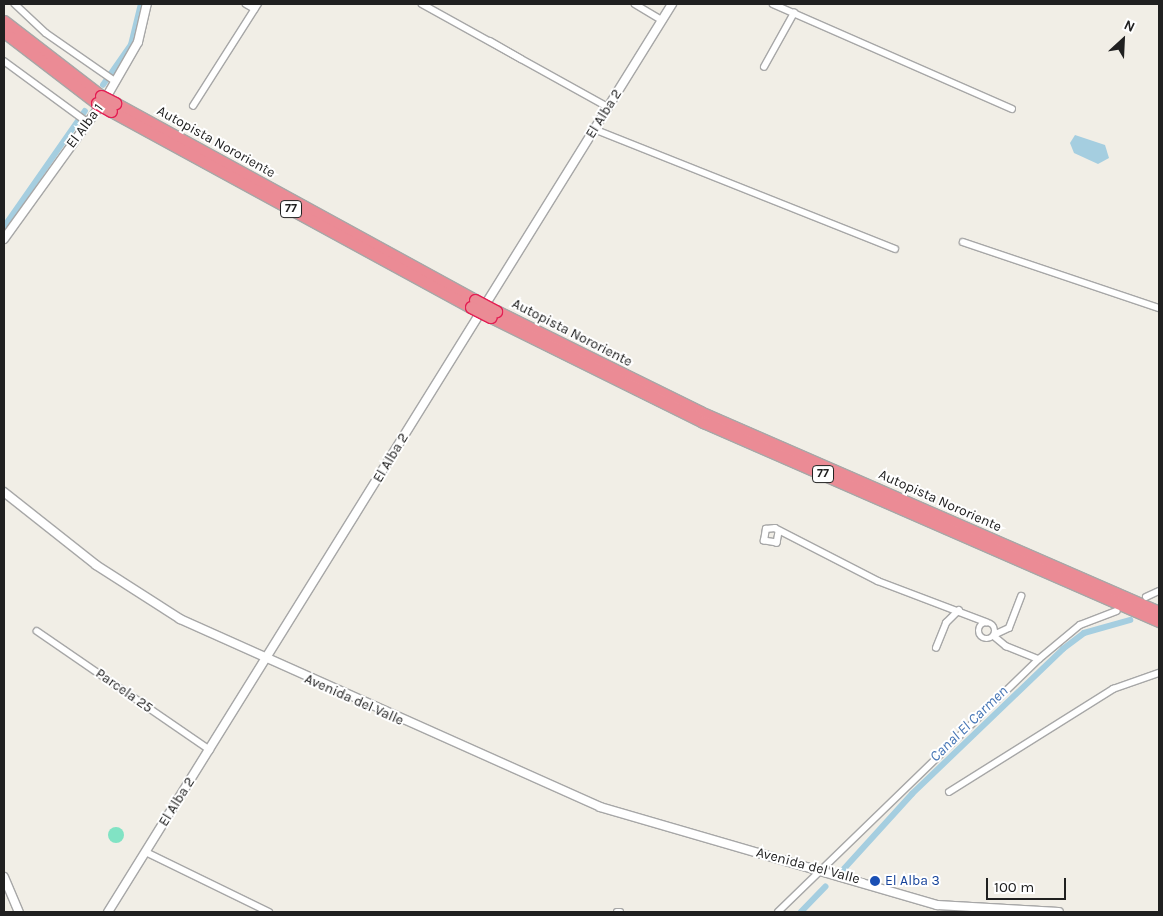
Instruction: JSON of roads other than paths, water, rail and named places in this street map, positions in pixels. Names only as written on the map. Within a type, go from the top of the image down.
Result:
[{"type":"highway","name":"Autopista Nororiente","points":[[4,21],[99,99]]},
{"type":"highway","name":"Autopista Nororiente","points":[[4,32],[113,107],[493,314],[685,414],[1159,620]]},
{"type":"highway","name":"Autopista Nororiente","points":[[493,314],[700,412],[1159,612]]},
{"type":"street","points":[[15,4],[113,80]]},
{"type":"street","name":"El Alba 1","points":[[4,239],[83,119],[113,80],[138,42],[147,4]]},
{"type":"street","points":[[193,106],[256,6],[246,4]]},
{"type":"street","points":[[422,4],[608,107]]},
{"type":"street","points":[[635,4],[662,20]]},
{"type":"street","name":"El Alba 2","points":[[108,912],[672,4]]},
{"type":"street","points":[[773,4],[1012,109]]},
{"type":"street","points":[[764,67],[794,13]]},
{"type":"street","points":[[4,61],[83,119]]},
{"type":"street","points":[[594,130],[895,249]]},
{"type":"street","points":[[963,242],[1159,308]]},
{"type":"street","name":"Avenida del Valle","points":[[4,492],[130,588],[266,660],[577,798],[735,848],[937,905],[951,912]]},
{"type":"street","points":[[779,532],[878,582],[959,610],[986,622],[1006,646],[1039,659]]},
{"type":"street","points":[[1146,597],[1159,591]]},
{"type":"street","points":[[986,622],[980,628],[981,636],[995,635],[1009,628],[1021,596]]},
{"type":"street","points":[[936,648],[946,623],[959,610]]},
{"type":"street","points":[[778,912],[1039,659],[1080,625],[1116,611]]},
{"type":"street","name":"Parcela 25","points":[[37,632],[210,750]]},
{"type":"street","points":[[949,792],[1113,690],[1159,673]]},
{"type":"street","points":[[146,852],[268,912]]},
{"type":"street","points":[[4,877],[19,912]]},
{"type":"street","name":"Avenida del Valle","points":[[937,905],[1020,907],[1059,912]]},
{"type":"street","points":[[1011,912],[1020,907]]},
{"type":"water","points":[[1075,135],[1105,145],[1109,158],[1098,164],[1074,153],[1070,143]]},
{"type":"waterway","points":[[103,85],[131,45],[141,4]]},
{"type":"waterway","points":[[4,227],[85,111]]},
{"type":"waterway","name":"Canal El Carmen","points":[[842,871],[912,794],[1063,649],[1084,633],[1130,620]]},
{"type":"waterway","name":"Canal El Carmen","points":[[801,912],[825,887]]},
{"type":"place","name":"El Alba 3","points":[[875,881]]}]
